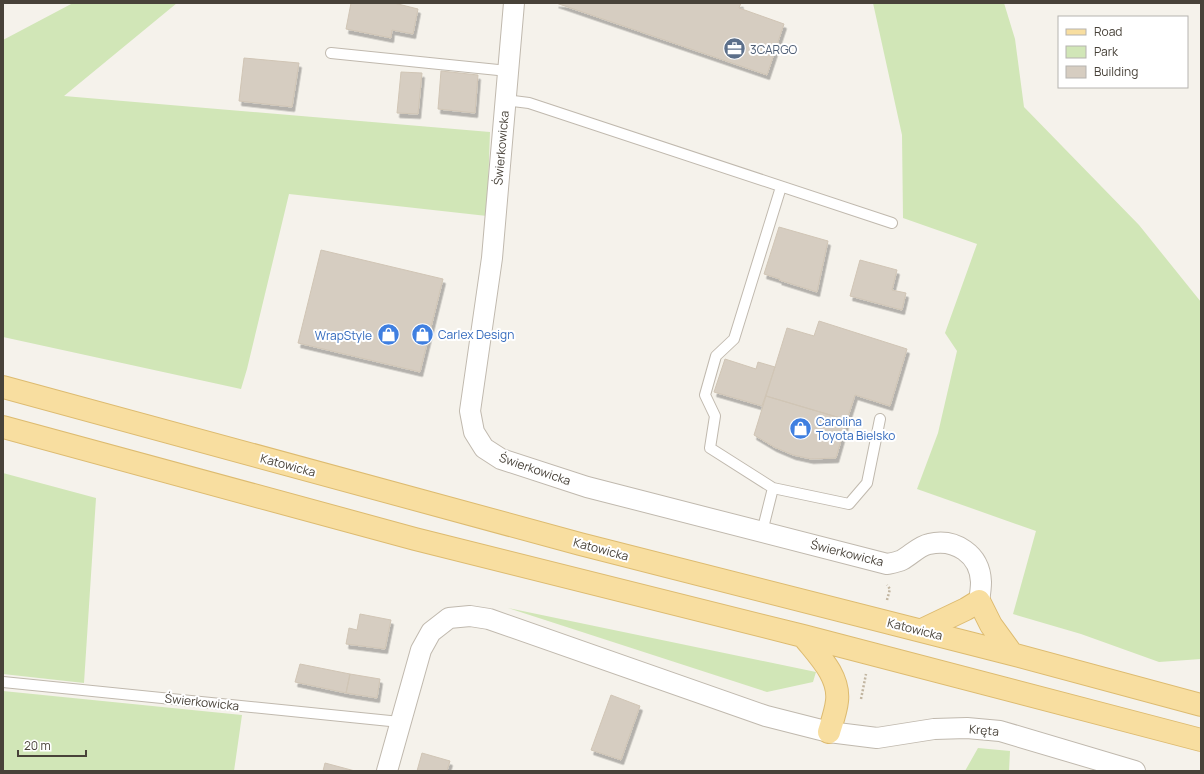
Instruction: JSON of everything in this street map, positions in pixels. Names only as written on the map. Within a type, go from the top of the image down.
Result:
[{"type":"main road","name":"Katowicka","points":[[3,387],[572,542],[922,630],[1201,705]]},
{"type":"main road","points":[[3,427],[415,539],[803,636],[1201,740]]},
{"type":"main road","points":[[922,630],[979,601],[991,625],[1012,654]]},
{"type":"main road","points":[[803,636],[827,666],[836,683],[838,701],[829,732]]},
{"type":"street","name":"Świerkowicka","points":[[514,3],[492,258],[470,411],[474,432],[484,448],[501,459],[587,487],[887,564],[901,561],[928,544],[944,542],[959,546],[970,554],[978,568],[981,582],[979,601]]},
{"type":"street","points":[[387,771],[421,650],[431,632],[449,618],[470,616],[489,619],[766,716],[829,732]]},
{"type":"street","name":"Kręta","points":[[829,732],[877,738],[934,729],[967,728],[1000,731],[1135,771]]},
{"type":"lane","points":[[331,53],[508,71]]},
{"type":"lane","points":[[505,100],[529,103],[892,223]]},
{"type":"lane","points":[[781,187],[734,339],[716,356],[705,395],[715,416],[710,448],[773,488],[849,504],[867,483],[880,419]]},
{"type":"lane","points":[[762,532],[773,488]]},
{"type":"lane","name":"Świerkowicka","points":[[3,682],[400,722]]},
{"type":"green space","points":[[73,3],[177,3],[64,96],[490,132],[487,216],[289,194],[241,389],[3,337],[3,40]]},
{"type":"green space","points":[[873,3],[1004,3],[1015,39],[1024,107],[1139,225],[1201,302],[1201,659],[1159,662],[1081,634],[1013,614],[1036,531],[917,489],[938,433],[957,351],[945,333],[977,244],[903,218],[902,135]]},
{"type":"green space","points":[[3,473],[96,498],[84,683],[3,674]]},
{"type":"green space","points":[[508,608],[816,672],[813,682],[767,692]]},
{"type":"green space","points":[[3,691],[242,715],[234,771],[3,771]]},
{"type":"green space","points":[[978,748],[1010,751],[1009,771],[965,771]]},
{"type":"building","points":[[351,3],[394,3],[418,9],[413,34],[392,30],[391,38],[346,29]]},
{"type":"building","name":"3CARGO","points":[[556,3],[741,3],[739,8],[784,24],[767,75]]},
{"type":"building","points":[[244,58],[299,63],[292,107],[239,101]]},
{"type":"building","points":[[441,71],[478,75],[475,113],[438,109]]},
{"type":"building","points":[[401,72],[422,73],[418,114],[397,113]]},
{"type":"building","points":[[779,227],[828,241],[817,292],[764,274]]},
{"type":"building","points":[[321,250],[443,279],[420,372],[298,343]]},
{"type":"building","points":[[860,260],[897,270],[892,290],[906,293],[902,310],[850,296]]},
{"type":"building","points":[[819,321],[907,349],[890,406],[855,395],[847,420],[766,396],[787,328],[814,336]]},
{"type":"building","points":[[725,359],[756,369],[758,362],[775,367],[762,406],[714,392]]},
{"type":"building","name":"Carolina Toyota Bielsko","points":[[766,396],[847,420],[836,458],[811,459],[793,455],[774,447],[754,435]]},
{"type":"building","points":[[360,614],[391,620],[385,649],[346,644],[349,628],[357,630]]},
{"type":"building","points":[[300,664],[350,674],[346,693],[295,682]]},
{"type":"building","points":[[350,674],[380,679],[377,698],[346,693]]},
{"type":"building","points":[[611,695],[640,706],[621,760],[591,750]]},
{"type":"building","points":[[422,753],[450,761],[447,771],[417,771]]},
{"type":"building","points":[[325,763],[355,771],[323,771]]},
{"type":"place","name":"3CARGO","points":[[734,49]]},
{"type":"place","name":"Carlex Design","points":[[422,334]]},
{"type":"place","name":"WrapStyle","points":[[388,335]]},
{"type":"place","name":"Carolina Toyota Bielsko","points":[[801,428]]}]
